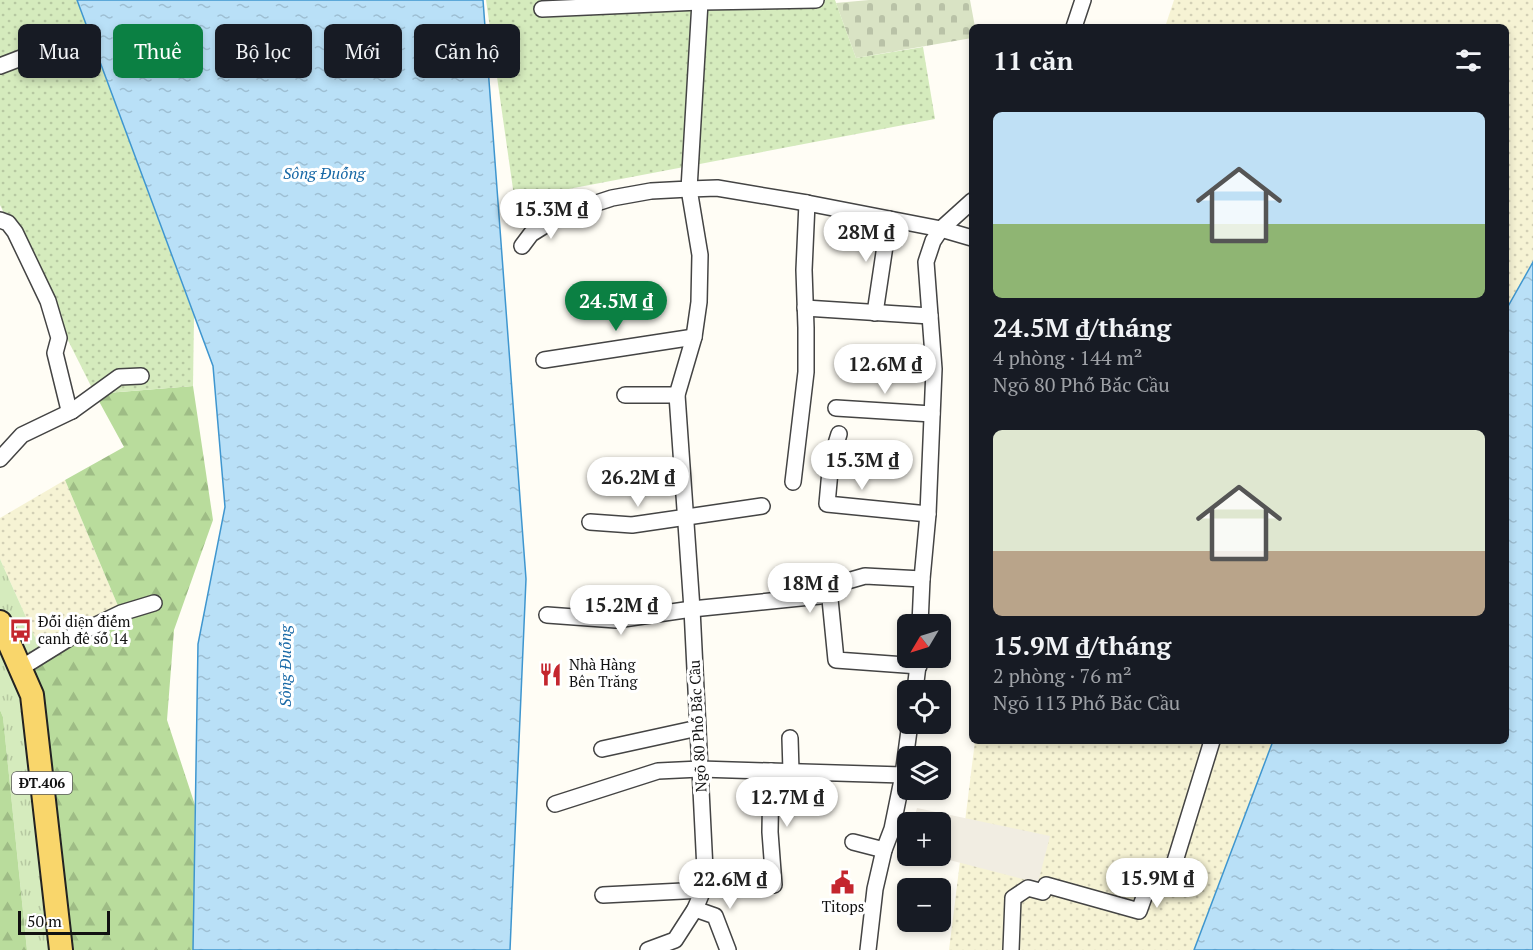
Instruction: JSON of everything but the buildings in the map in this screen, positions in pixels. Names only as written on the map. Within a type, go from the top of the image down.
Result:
[{"type":"main road","name":"ĐT.406","points":[[0,622],[32,695],[61,950]]},
{"type":"street","points":[[542,9],[700,2],[816,0]]},
{"type":"street","points":[[1075,24],[1083,0]]},
{"type":"street","name":"Ngõ 80 Phố Bắc Cầu","points":[[648,950],[675,940],[695,909],[703,890],[705,870],[692,609],[677,395],[694,337],[699,302],[700,255],[689,189],[700,2]]},
{"type":"street","points":[[0,66],[18,59]]},
{"type":"street","points":[[522,246],[531,234],[563,214],[612,198],[651,191],[717,188],[941,229],[969,237]]},
{"type":"street","points":[[793,482],[806,372],[804,270],[807,203]]},
{"type":"street","points":[[920,614],[928,514],[934,369],[926,262],[933,241],[941,229],[969,204]]},
{"type":"street","points":[[875,312],[889,219]]},
{"type":"street","points":[[0,220],[8,224],[15,232],[48,301],[59,338],[55,353],[68,406],[72,411]]},
{"type":"street","points":[[806,308],[930,316]]},
{"type":"street","points":[[544,360],[694,337]]},
{"type":"street","points":[[0,459],[22,435],[72,411],[119,377],[141,376]]},
{"type":"street","points":[[626,395],[677,395]]},
{"type":"street","points":[[836,408],[932,414]]},
{"type":"street","points":[[839,434],[831,460],[827,504],[928,514]]},
{"type":"street","points":[[590,522],[632,525],[762,506]]},
{"type":"street","points":[[548,615],[616,620],[692,609],[820,596],[844,582],[865,576],[922,579]]},
{"type":"street","points":[[829,589],[836,660],[897,661]]},
{"type":"street","points":[[21,668],[71,637],[121,613],[154,603]]},
{"type":"street","points":[[602,749],[698,728]]},
{"type":"street","points":[[790,738],[791,771]]},
{"type":"street","points":[[1011,950],[1013,898],[1028,888],[1043,892],[1046,885],[1139,911],[1153,872],[1172,871],[1211,744]]},
{"type":"street","points":[[555,804],[658,771],[700,769],[897,775]]},
{"type":"street","points":[[771,771],[774,885]]},
{"type":"street","points":[[868,950],[875,888],[898,800]]},
{"type":"street","points":[[853,842],[884,850]]},
{"type":"street","points":[[603,896],[703,890]]},
{"type":"street","points":[[695,909],[715,916],[728,950]]},
{"type":"shaded area","points":[[1174,0],[1533,0],[1533,287],[1509,332],[1509,24],[1166,24]]},
{"type":"shaded area","points":[[65,480],[121,613],[43,655],[0,559],[0,518]]},
{"type":"shaded area","points":[[975,744],[1311,744],[1246,950],[949,950]]},
{"type":"shaded area","points":[[917,808],[936,812],[916,812]]},
{"type":"shaded area","points":[[951,815],[1050,836],[1038,883],[951,860]]},
{"type":"green space","points":[[0,0],[77,0],[86,24],[18,24],[18,78],[101,78],[101,65],[194,316],[193,386],[95,394],[0,205]]},
{"type":"green space","points":[[486,0],[835,0],[856,58],[923,47],[935,119],[537,195],[514,196],[497,78],[520,78],[520,24],[489,24]]},
{"type":"green space","points":[[869,0],[970,0],[974,24],[969,24],[969,39],[856,58],[836,3]]},
{"type":"green space","points":[[193,386],[213,520],[174,630],[167,720],[195,805],[193,950],[74,950],[72,939],[57,914],[21,668],[121,613],[65,480],[124,447],[95,394]]},
{"type":"green space","points":[[0,559],[43,655],[57,914],[72,939],[74,950],[27,950],[3,717],[0,710]]},
{"type":"green space","points":[[0,710],[3,717],[27,950],[0,950]]},
{"type":"water","name":"Sông Đuống","points":[[77,0],[483,0],[485,24],[414,24],[414,78],[489,78],[526,579],[510,950],[193,950],[198,644],[225,507],[213,366],[101,65],[101,24],[86,24]]},
{"type":"water","points":[[1533,262],[1533,950],[1194,950],[1272,744],[1509,744],[1509,305]]},
{"type":"place","name":"Đối diện điếm canh đê số 14","points":[[20,631]]},
{"type":"place","name":"Nhà Hàng Bên Trăng","points":[[551,674]]},
{"type":"place","name":"Titops","points":[[843,883]]}]
